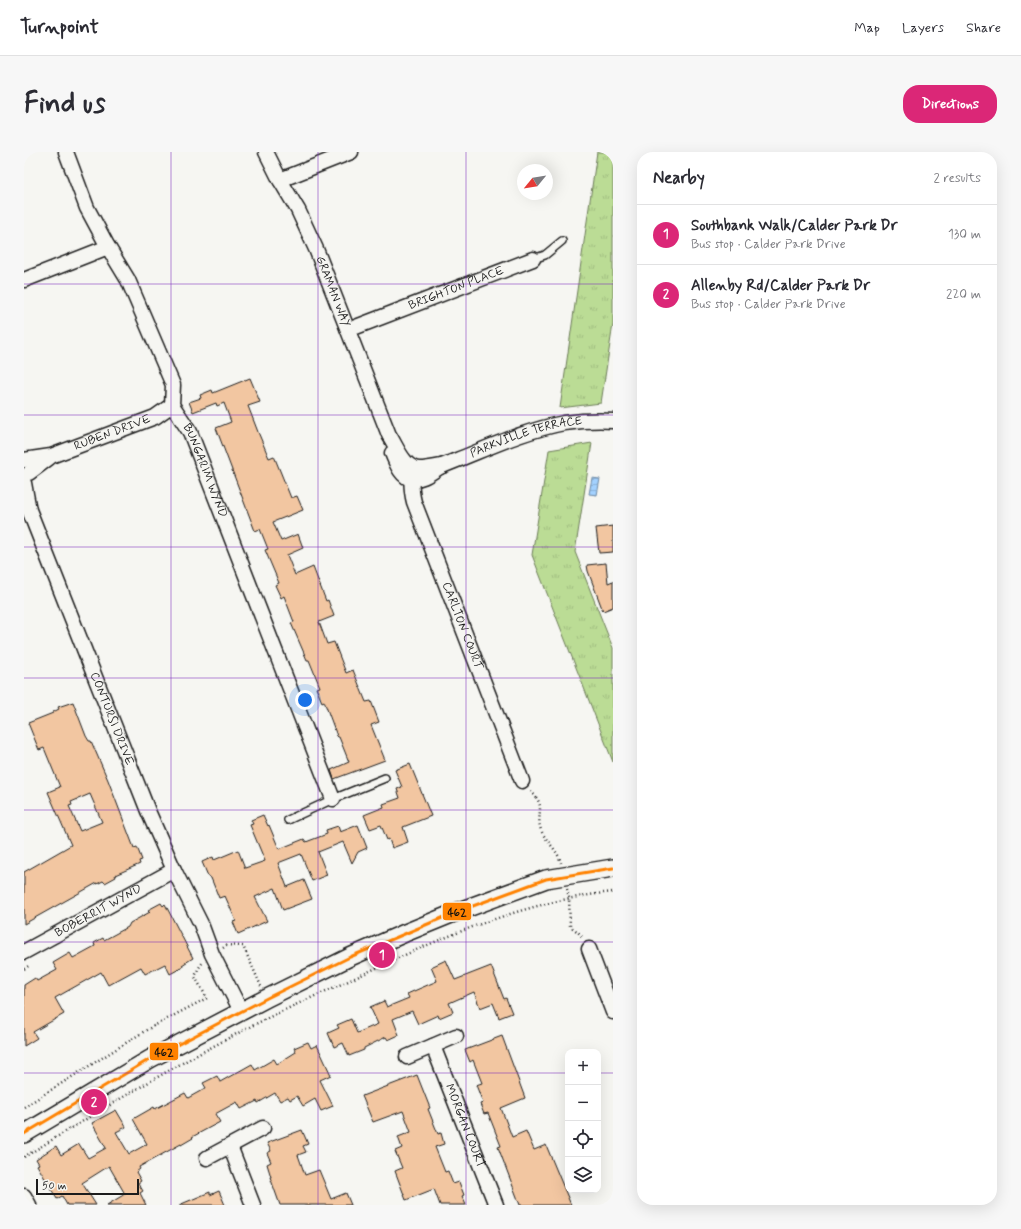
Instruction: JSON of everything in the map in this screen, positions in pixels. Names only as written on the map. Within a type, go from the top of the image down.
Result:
[{"type":"street","points":[[66,152],[87,208],[128,280],[173,385],[172,404]]},
{"type":"street","name":"GRAMAN WAY","points":[[266,152],[308,230],[389,435],[412,473]]},
{"type":"street","points":[[280,180],[351,152]]},
{"type":"street","points":[[24,280],[108,247]]},
{"type":"street","name":"BRIGHTON PLACE","points":[[348,330],[533,259]]},
{"type":"street","name":"RUBEN DRIVE","points":[[25,472],[51,456],[155,417],[172,404]]},
{"type":"street","name":"BUNGARIM WYND","points":[[172,404],[190,432],[333,799]]},
{"type":"street","name":"PARKVILLE TERRACE","points":[[412,473],[419,469],[442,466],[511,439],[547,427],[581,421],[613,421]]},
{"type":"street","name":"CONTURSI DRIVE","points":[[25,472],[27,506],[148,811],[174,870],[201,924],[209,956],[244,1010]]},
{"type":"street","name":"CARLTON COURT","points":[[412,473],[414,502],[522,781]]},
{"type":"street","points":[[24,1134],[150,1059],[350,957],[405,933],[546,879],[613,868]]},
{"type":"street","name":"BOBERRIT WYND","points":[[24,952],[80,920],[174,870]]},
{"type":"street","points":[[589,949],[613,1012]]},
{"type":"street","points":[[407,1057],[456,1036]]},
{"type":"street","name":"MORGAN COURT","points":[[433,1046],[496,1205]]},
{"type":"street","points":[[207,1158],[262,1128]]},
{"type":"street","points":[[230,1146],[253,1205]]},
{"type":"lane","name":"BRIGHTON PLACE","points":[[533,259],[545,255],[562,242]]},
{"type":"lane","points":[[288,820],[333,799],[385,778]]},
{"type":"path","points":[[24,1157],[106,1106],[228,1038],[395,959],[487,921],[521,909],[593,894],[613,892]]},
{"type":"path","points":[[24,1107],[148,1029],[207,998],[196,977],[198,969],[209,956],[227,945],[243,946],[275,1015]]},
{"type":"green space","points":[[597,152],[613,152],[613,324],[601,403],[560,408]]},
{"type":"green space","points":[[592,443],[575,552],[613,648],[613,762],[532,555],[549,450]]},
{"type":"water","points":[[592,478],[600,479],[597,495],[589,494]]},
{"type":"building","points":[[250,378],[260,402],[248,406],[258,432],[269,458],[274,456],[291,498],[297,496],[303,510],[273,522],[281,541],[298,534],[303,548],[287,555],[295,575],[313,567],[326,601],[328,600],[334,616],[319,622],[327,644],[334,642],[346,673],[353,670],[366,702],[371,701],[379,722],[371,725],[385,760],[334,779],[331,770],[349,762],[339,737],[337,736],[324,701],[322,702],[316,688],[320,687],[291,623],[294,622],[284,596],[281,598],[275,585],[279,583],[265,550],[268,549],[260,529],[255,531],[216,428],[231,422],[224,403],[217,406],[216,403],[193,412],[189,402],[201,398],[200,395],[212,390],[213,393]]},
{"type":"building","points":[[613,526],[613,552],[599,553],[596,528]]},
{"type":"building","points":[[606,563],[608,583],[613,581],[613,607],[603,611],[587,565]]},
{"type":"building","points":[[73,702],[86,736],[89,741],[91,741],[108,780],[134,848],[137,847],[142,860],[139,861],[140,864],[115,875],[116,877],[105,883],[103,881],[97,883],[24,924],[24,872],[71,845],[48,792],[60,787],[44,748],[39,750],[28,723],[53,713],[59,709],[58,707]],"holes":[[[90,794],[102,822],[80,831],[69,806],[72,805],[71,802]]]},
{"type":"building","points":[[410,764],[431,816],[403,827],[408,842],[392,848],[381,825],[370,829],[364,815],[384,807],[383,804],[400,798],[397,789],[402,787],[395,770]]},
{"type":"building","points":[[263,815],[279,849],[304,839],[306,842],[327,834],[326,830],[338,826],[340,832],[358,825],[367,848],[358,852],[352,863],[343,842],[318,852],[327,875],[312,881],[301,854],[278,863],[287,887],[304,880],[312,899],[283,910],[275,888],[255,897],[267,921],[238,934],[233,922],[236,921],[225,896],[219,898],[211,878],[208,876],[202,862],[213,857],[214,860],[238,850],[245,868],[265,861],[250,825],[253,824],[251,820]]},
{"type":"building","points":[[161,903],[163,906],[165,904],[193,958],[182,965],[183,967],[170,974],[165,964],[145,974],[141,967],[108,985],[101,972],[55,998],[64,1014],[33,1032],[37,1038],[24,1046],[24,985],[35,978],[37,981],[57,970],[53,963],[70,953],[73,958],[95,946],[94,943],[103,938],[104,940],[128,927],[130,923],[150,912],[148,910]]},
{"type":"building","points":[[446,960],[455,980],[491,966],[504,999],[506,998],[512,1013],[499,1018],[493,1003],[480,1008],[474,992],[449,1003],[453,1012],[439,1018],[438,1015],[418,1024],[412,1011],[393,1019],[399,1035],[388,1040],[386,1037],[364,1048],[364,1050],[349,1056],[343,1043],[334,1047],[328,1033],[339,1028],[337,1025],[351,1019],[357,1033],[378,1024],[370,1007],[384,1001],[387,1007],[409,998],[407,994],[437,981],[431,967]]},
{"type":"building","points":[[502,1036],[525,1098],[501,1108],[512,1137],[526,1131],[534,1150],[546,1145],[571,1205],[520,1205],[498,1147],[501,1146],[488,1113],[484,1114],[480,1104],[483,1103],[476,1085],[482,1083],[473,1060],[470,1062],[465,1050]]},
{"type":"building","points":[[308,1042],[311,1048],[317,1045],[331,1075],[320,1080],[333,1106],[321,1111],[315,1099],[303,1106],[297,1096],[290,1100],[288,1097],[280,1101],[275,1093],[258,1103],[257,1101],[241,1109],[237,1102],[215,1114],[220,1122],[139,1167],[140,1169],[136,1172],[141,1181],[138,1183],[143,1191],[140,1193],[146,1205],[107,1205],[125,1194],[109,1166],[82,1183],[96,1205],[67,1205],[62,1196],[57,1199],[37,1165],[39,1164],[36,1159],[56,1146],[61,1155],[79,1144],[88,1158],[106,1148],[92,1123],[116,1110],[126,1127],[116,1132],[129,1154],[147,1144],[133,1119],[154,1107],[155,1109],[185,1093],[188,1098],[206,1088],[203,1083],[217,1076],[220,1082],[252,1064],[255,1070],[274,1059],[277,1064],[296,1052],[294,1048]]},
{"type":"building","points":[[417,1075],[430,1108],[428,1109],[438,1134],[441,1133],[444,1144],[435,1147],[445,1172],[448,1171],[453,1184],[459,1182],[464,1195],[462,1196],[466,1205],[440,1205],[434,1189],[406,1200],[395,1171],[402,1168],[395,1151],[402,1148],[398,1137],[411,1132],[403,1111],[373,1122],[362,1096]]},
{"type":"building","points":[[302,1130],[308,1144],[303,1146],[306,1152],[298,1155],[305,1175],[319,1170],[331,1199],[346,1193],[351,1205],[280,1205],[267,1164],[271,1162],[267,1153],[271,1151],[267,1143]]},
{"type":"building","points":[[219,1191],[225,1205],[179,1205],[210,1192],[210,1195]]},
{"type":"transit line","name":"462","points":[[24,1134],[150,1059],[350,957],[454,913],[546,879],[613,868]]},
{"type":"place","name":"Southbank Walk/Calder Park Dr","points":[[382,955]]},
{"type":"place","name":"Allenby Rd/Calder Park Dr","points":[[94,1102]]}]
